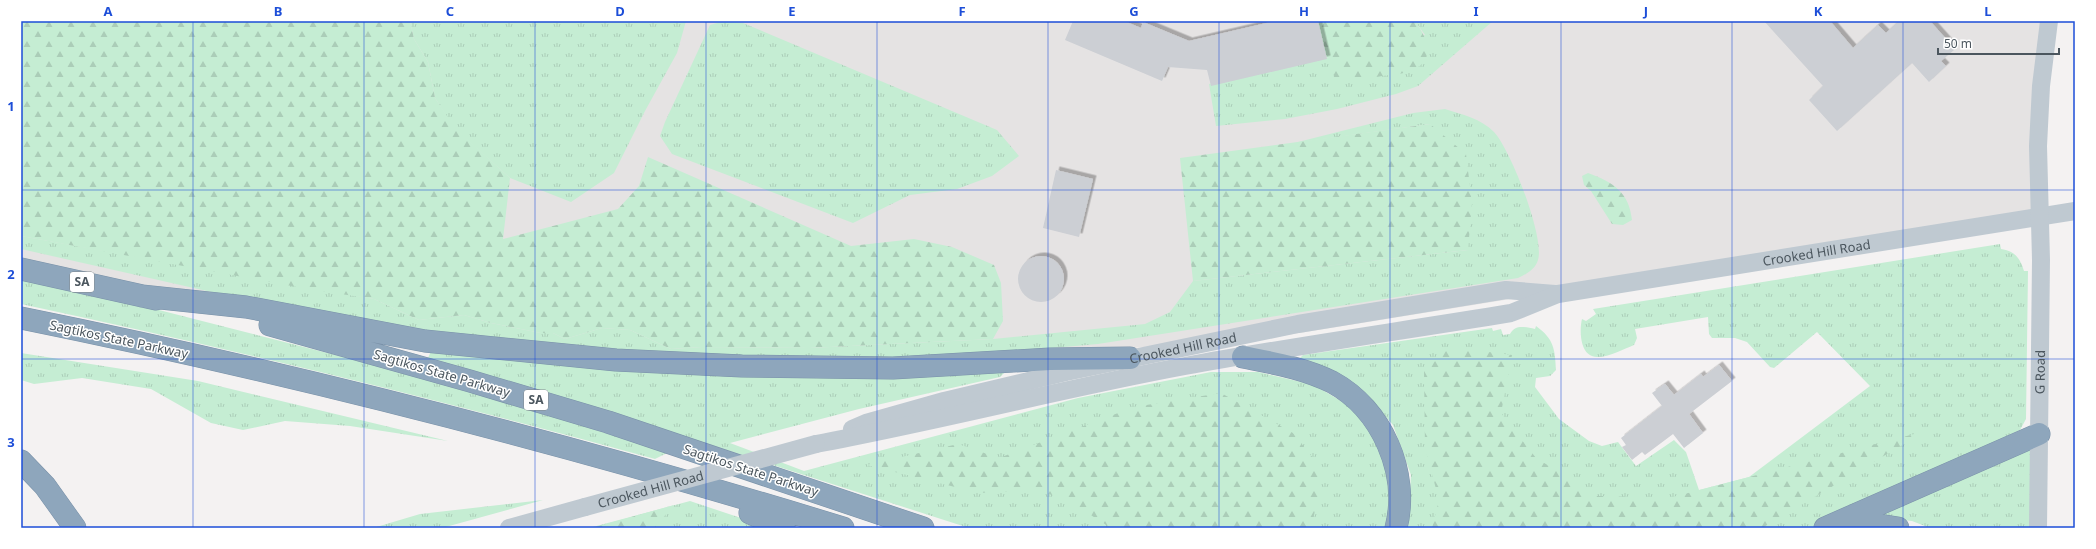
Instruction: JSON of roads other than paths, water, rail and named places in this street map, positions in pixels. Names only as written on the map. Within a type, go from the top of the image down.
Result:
[{"type":"highway","name":"Sagtikos State Parkway","points":[[21,269],[267,325],[470,381],[608,422],[924,528]]},
{"type":"highway","points":[[142,296],[246,307],[425,341],[616,360],[742,366],[893,368],[1042,360],[1130,358]]},
{"type":"highway","name":"Sagtikos State Parkway","points":[[21,318],[94,333],[414,408],[655,472],[843,528]]},
{"type":"highway","points":[[21,326],[94,333]]},
{"type":"highway","points":[[1243,357],[1300,370],[1331,382],[1346,390],[1370,413],[1383,434],[1395,462],[1400,501],[1396,528]]},
{"type":"highway","points":[[1828,527],[2038,434]]},
{"type":"highway","points":[[21,461],[45,486],[74,528]]},
{"type":"highway","points":[[655,472],[784,528]]},
{"type":"highway","points":[[1828,527],[1879,525],[1898,528]]},
{"type":"main road","name":"G Road","points":[[2038,528],[2040,216],[2038,179],[2039,118],[2049,21]]},
{"type":"main road","name":"Crooked Hill Road","points":[[816,444],[866,423],[944,401],[1130,358],[1298,324],[1506,290],[1558,294],[2075,211]]},
{"type":"main road","name":"Crooked Hill Road","points":[[509,528],[816,444],[899,429],[984,408],[1185,366],[1511,314],[1558,294]]}]
